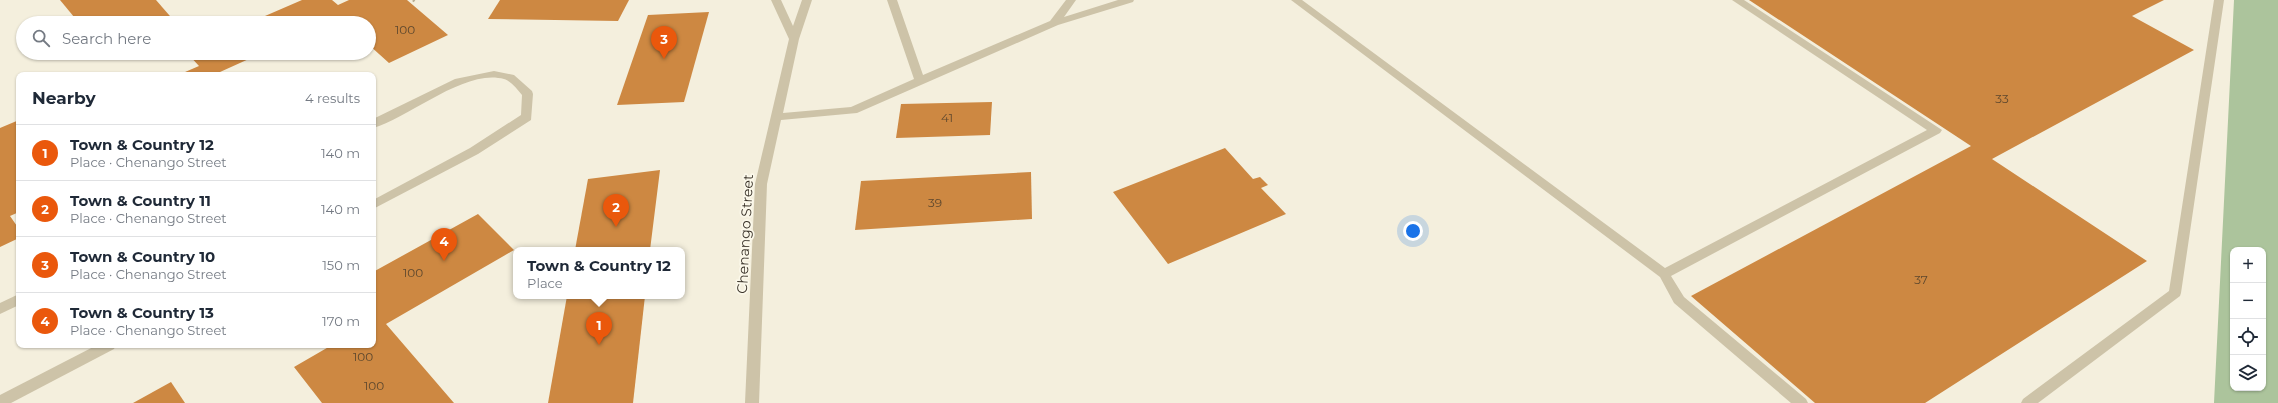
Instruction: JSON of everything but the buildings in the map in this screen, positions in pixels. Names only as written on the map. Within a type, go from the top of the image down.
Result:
[{"type":"street","points":[[776,0],[794,39]]},
{"type":"street","name":"Chenango Street","points":[[752,403],[761,184],[794,39],[807,0]]},
{"type":"street","points":[[892,0],[920,82]]},
{"type":"street","points":[[1054,23],[1070,0]]},
{"type":"street","points":[[777,118],[853,110],[1054,23],[1129,0]]},
{"type":"street","points":[[1296,0],[1664,274],[1679,300],[1801,403]]},
{"type":"street","points":[[1664,274],[1936,130],[1737,0]]},
{"type":"street","points":[[2028,403],[2175,293],[2218,0]]},
{"type":"street","points":[[376,123],[460,81],[480,74],[508,76],[528,94],[527,117],[474,151],[376,203]]},
{"type":"street","points":[[0,308],[16,300]]},
{"type":"street","points":[[0,402],[103,348]]},
{"type":"green space","points":[[2234,0],[2278,0],[2278,403],[2214,403]]},
{"type":"place","name":"Town & Country 10","points":[[664,59]]},
{"type":"place","name":"Town & Country 11","points":[[616,227]]},
{"type":"place","name":"Town & Country 13","points":[[444,261]]},
{"type":"place","name":"Town & Country 12","points":[[599,345]]}]
